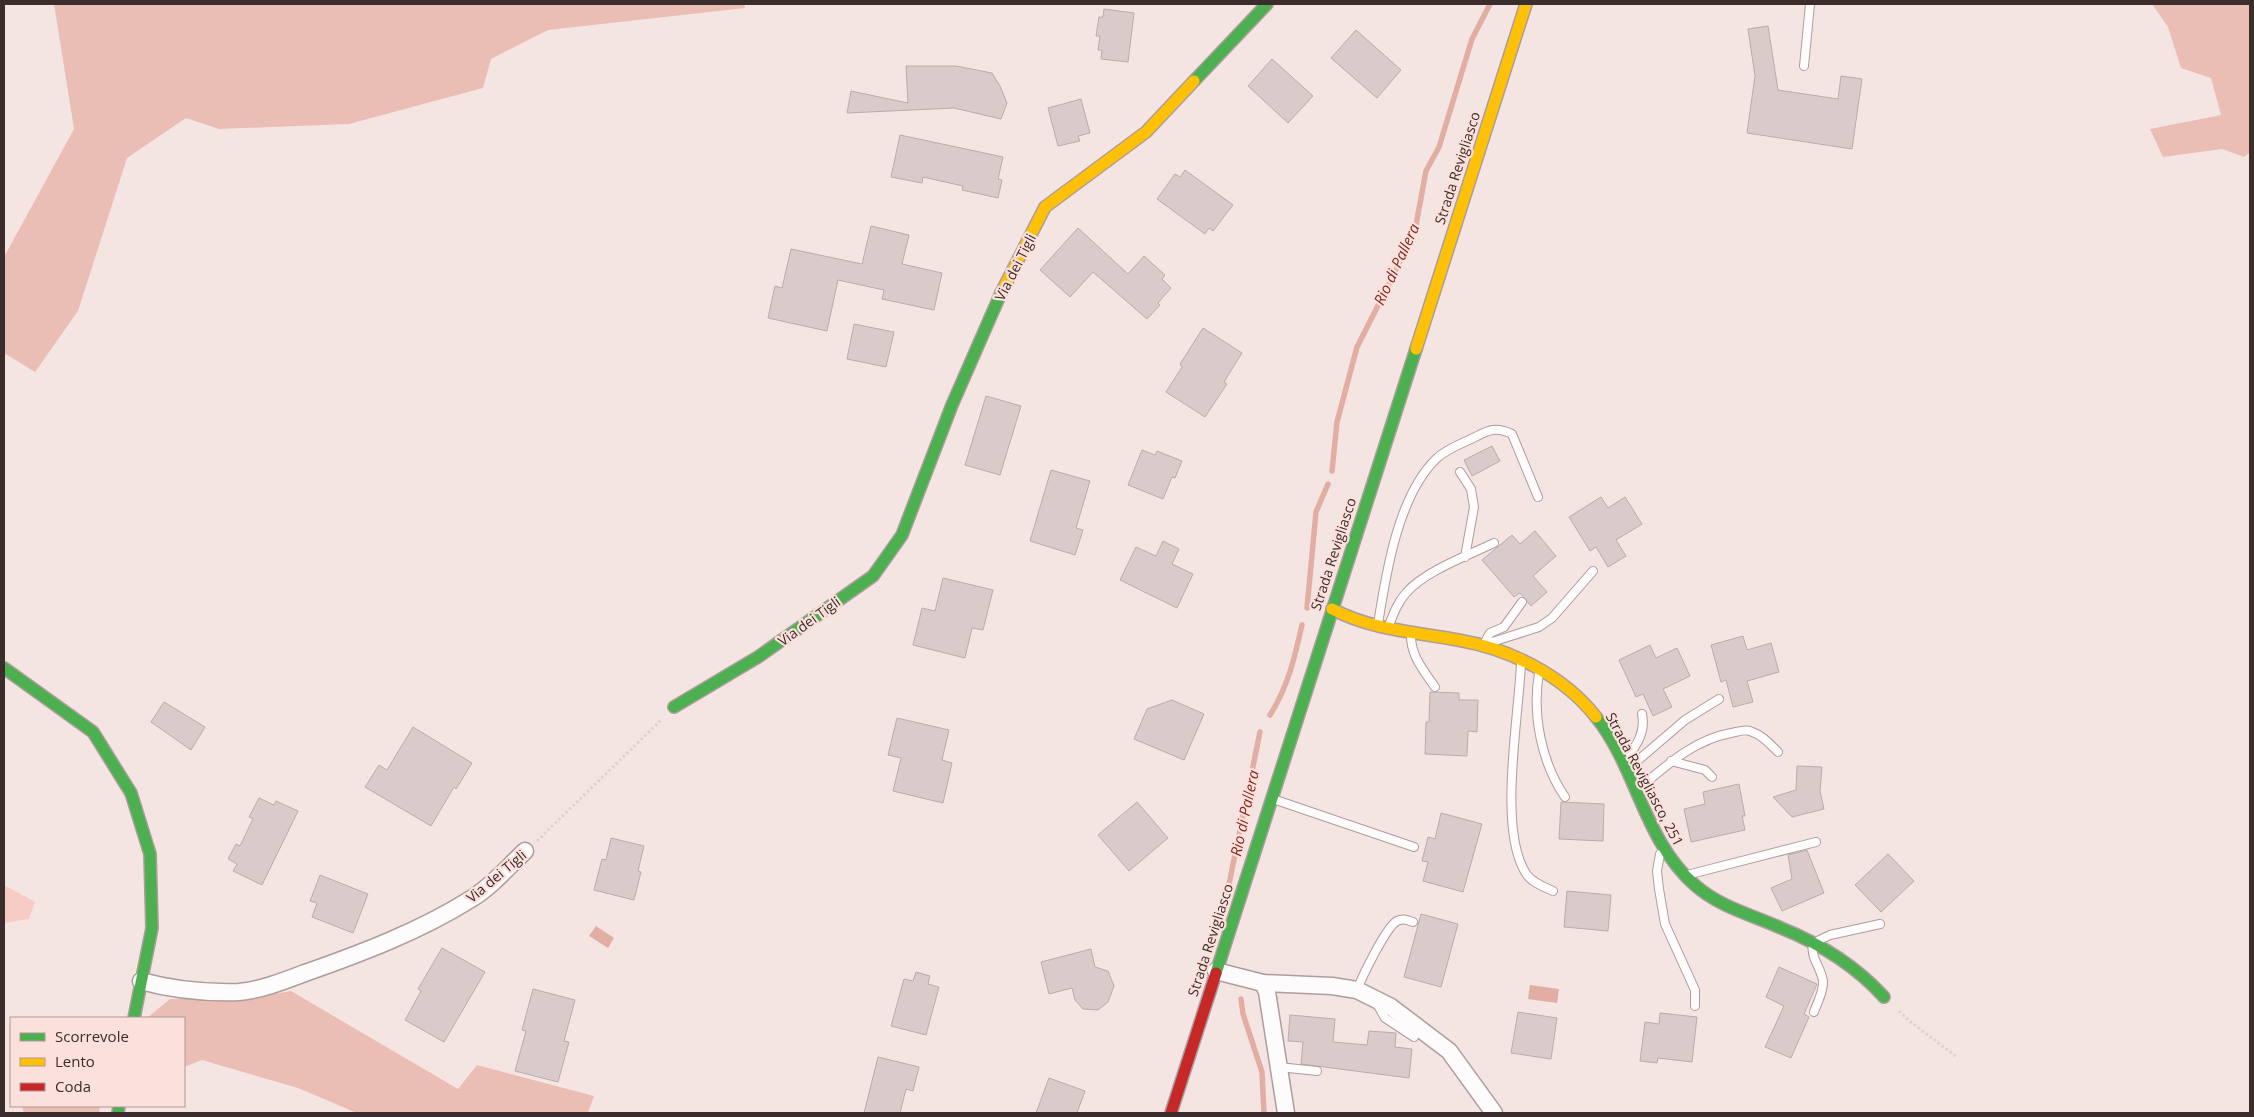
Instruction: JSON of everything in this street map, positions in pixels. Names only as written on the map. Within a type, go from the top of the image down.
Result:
[{"type":"street","name":"Via dei Tigli","points":[[674,707],[758,657],[873,576],[902,536],[952,405],[1004,286],[1046,207],[1146,132],[1267,4]]},
{"type":"street","name":"Strada Revigliasco","points":[[1171,1113],[1526,4]]},
{"type":"street","name":"Strada Revigliasco, 251","points":[[1332,609],[1345,617],[1383,627],[1483,645],[1521,661],[1562,684],[1590,709],[1605,729],[1661,847],[1684,876],[1712,898],[1813,943],[1848,961],[1870,979],[1884,996]]},
{"type":"street","points":[[4,668],[93,732],[131,793],[150,854],[152,928],[134,1017]]},
{"type":"street","name":"Via dei Tigli","points":[[141,980],[165,987],[194,991],[231,992],[241,992],[281,982],[332,964],[432,920],[473,898],[525,851]]},
{"type":"street","points":[[1216,972],[1263,983],[1332,986],[1358,990],[1391,1007],[1449,1051],[1494,1113]]},
{"type":"street","points":[[1263,983],[1267,992],[1286,1113]]},
{"type":"lane","points":[[1804,66],[1810,4]]},
{"type":"lane","points":[[1383,627],[1391,557],[1410,495],[1423,474],[1437,458],[1454,447],[1492,429],[1501,429],[1512,434],[1538,497]]},
{"type":"lane","points":[[1460,472],[1471,489],[1474,507],[1465,557]]},
{"type":"lane","points":[[1383,627],[1406,592],[1424,577],[1494,543]]},
{"type":"lane","points":[[1483,645],[1539,628],[1552,618],[1593,571]]},
{"type":"lane","points":[[1483,645],[1490,633],[1504,627],[1522,602]]},
{"type":"lane","points":[[1411,632],[1410,644],[1413,654],[1435,687]]},
{"type":"lane","points":[[1521,661],[1513,771],[1513,836],[1527,875],[1532,880],[1553,891]]},
{"type":"lane","points":[[1539,671],[1535,698],[1538,724],[1548,762],[1557,785],[1565,797]]},
{"type":"lane","points":[[1624,768],[1685,720],[1719,699]]},
{"type":"lane","points":[[1624,768],[1640,738],[1644,725],[1642,714]]},
{"type":"lane","points":[[1635,791],[1671,761],[1692,747],[1715,736],[1748,730],[1761,735],[1778,752]]},
{"type":"lane","points":[[1671,761],[1705,770],[1712,777]]},
{"type":"lane","points":[[1271,798],[1414,847]]},
{"type":"lane","points":[[1684,876],[1816,842]]},
{"type":"lane","points":[[1661,847],[1657,872],[1665,924],[1679,959],[1693,985],[1696,998],[1695,1006]]},
{"type":"lane","points":[[1358,990],[1374,955],[1395,922],[1402,919],[1413,922]]},
{"type":"lane","points":[[1814,1012],[1823,979],[1814,957],[1813,943],[1830,935],[1880,924]]},
{"type":"lane","points":[[1374,999],[1385,1018],[1414,1036]]},
{"type":"lane","points":[[1279,1067],[1317,1071]]},
{"type":"path","name":"Via dei Tigli","points":[[525,851],[561,819],[674,707]]},
{"type":"path","points":[[1884,996],[1912,1023],[1957,1057]]},
{"type":"shaded area","points":[[54,4],[744,4],[745,8],[548,30],[491,59],[483,88],[349,124],[219,129],[186,118],[127,158],[78,311],[35,372],[4,353],[4,257],[74,129]]},
{"type":"shaded area","points":[[2152,4],[2250,4],[2250,152],[2244,157],[2222,149],[2163,157],[2150,129],[2221,115],[2211,78],[2181,68],[2168,27]]},
{"type":"shaded area","points":[[4,885],[35,902],[29,919],[4,923]]},
{"type":"shaded area","points":[[596,926],[614,938],[608,948],[589,936]]},
{"type":"shaded area","points":[[1530,985],[1559,989],[1557,1003],[1528,999]]},
{"type":"shaded area","points":[[291,991],[458,1089],[477,1065],[594,1096],[588,1113],[357,1113],[298,1088],[202,1060],[185,1067],[185,1017],[148,1017],[170,999],[246,999]]},
{"type":"shaded area","points":[[22,1107],[100,1107],[99,1113],[24,1113]]},
{"type":"building","points":[[1104,9],[1134,13],[1128,62],[1101,59],[1102,50],[1098,50],[1100,36],[1096,36],[1099,17],[1103,17]]},
{"type":"building","points":[[1768,26],[1778,90],[1838,99],[1841,76],[1862,79],[1852,149],[1747,133],[1755,76],[1748,29]]},
{"type":"building","points":[[1356,30],[1401,70],[1377,98],[1331,58]]},
{"type":"building","points":[[1272,59],[1313,96],[1288,123],[1248,86]]},
{"type":"building","points":[[906,66],[956,66],[992,73],[1007,103],[1001,119],[954,108],[847,113],[851,91],[908,103]]},
{"type":"building","points":[[1081,99],[1090,133],[1078,136],[1080,141],[1058,146],[1048,108]]},
{"type":"building","points":[[900,135],[1003,157],[998,179],[1002,180],[998,198],[962,190],[963,186],[923,177],[922,183],[891,177]]},
{"type":"building","points":[[1185,170],[1233,205],[1213,231],[1209,228],[1205,234],[1157,199],[1175,174],[1180,177]]},
{"type":"building","points":[[871,226],[909,235],[902,264],[942,273],[934,310],[882,299],[884,290],[838,280],[827,331],[768,318],[775,286],[782,288],[791,249],[862,264]]},
{"type":"building","points":[[1078,228],[1128,274],[1144,256],[1165,275],[1162,279],[1171,288],[1158,303],[1160,305],[1147,319],[1093,272],[1070,297],[1040,270]]},
{"type":"building","points":[[854,324],[894,332],[886,367],[847,359]]},
{"type":"building","points":[[1203,328],[1242,353],[1224,382],[1227,384],[1205,417],[1166,392],[1182,367],[1180,364]]},
{"type":"building","points":[[986,396],[1021,406],[1000,475],[965,465]]},
{"type":"building","points":[[1492,446],[1500,461],[1472,476],[1464,460]]},
{"type":"building","points":[[1142,450],[1155,455],[1157,451],[1182,461],[1175,478],[1172,477],[1163,499],[1128,485]]},
{"type":"building","points":[[1051,470],[1090,481],[1076,528],[1083,530],[1075,555],[1030,541]]},
{"type":"building","points":[[1601,497],[1608,508],[1625,497],[1642,524],[1616,540],[1626,556],[1608,567],[1596,547],[1590,551],[1569,517]]},
{"type":"building","points":[[1535,531],[1556,556],[1533,576],[1547,592],[1531,606],[1520,593],[1514,597],[1482,560],[1512,535],[1520,544]]},
{"type":"building","points":[[1163,541],[1179,549],[1172,564],[1193,574],[1177,608],[1120,580],[1136,547],[1156,556]]},
{"type":"building","points":[[943,578],[993,590],[983,630],[972,628],[965,658],[913,645],[922,608],[935,611]]},
{"type":"building","points":[[1743,636],[1747,650],[1771,643],[1779,672],[1747,681],[1753,702],[1733,707],[1726,680],[1721,682],[1711,645]]},
{"type":"building","points":[[1650,645],[1656,658],[1677,648],[1690,676],[1663,689],[1672,707],[1653,716],[1643,694],[1636,697],[1619,660]]},
{"type":"building","points":[[1430,692],[1459,693],[1459,700],[1478,700],[1477,732],[1468,731],[1467,756],[1425,754],[1426,722],[1429,722]]},
{"type":"building","points":[[1172,700],[1204,714],[1184,760],[1134,739],[1147,709]]},
{"type":"building","points":[[164,702],[205,727],[191,750],[151,722]]},
{"type":"building","points":[[897,718],[949,730],[942,760],[952,763],[943,803],[893,791],[901,758],[888,755]]},
{"type":"building","points":[[413,727],[472,763],[456,789],[454,787],[431,826],[365,787],[379,765],[387,770]]},
{"type":"building","points":[[1797,766],[1822,767],[1820,791],[1824,809],[1792,817],[1773,797],[1796,790]]},
{"type":"building","points":[[1739,784],[1745,816],[1742,816],[1745,830],[1691,842],[1684,809],[1705,804],[1703,792]]},
{"type":"building","points":[[259,798],[274,805],[276,801],[298,811],[262,885],[233,871],[237,864],[228,859],[236,844],[240,846],[253,819],[249,817]]},
{"type":"building","points":[[1137,802],[1168,838],[1129,871],[1098,835]]},
{"type":"building","points":[[1561,802],[1604,804],[1603,841],[1559,839]]},
{"type":"building","points":[[1441,813],[1482,824],[1463,892],[1423,881],[1428,862],[1422,861],[1428,837],[1435,839]]},
{"type":"building","points":[[611,838],[644,846],[638,871],[641,872],[634,900],[594,890],[602,859],[606,860]]},
{"type":"building","points":[[1807,850],[1824,893],[1782,911],[1771,888],[1792,879],[1788,855]]},
{"type":"building","points":[[1888,854],[1914,881],[1881,912],[1855,885]]},
{"type":"building","points":[[320,875],[368,894],[353,933],[312,917],[317,903],[310,901]]},
{"type":"building","points":[[1567,891],[1611,895],[1608,931],[1564,927]]},
{"type":"building","points":[[1421,914],[1458,924],[1441,987],[1404,977]]},
{"type":"building","points":[[442,948],[485,972],[444,1042],[405,1020],[421,991],[418,989]]},
{"type":"building","points":[[1091,949],[1095,967],[1108,971],[1114,986],[1108,1002],[1098,1010],[1083,1009],[1075,1000],[1072,988],[1049,994],[1041,962]]},
{"type":"building","points":[[1779,967],[1817,984],[1804,1014],[1809,1017],[1791,1058],[1765,1047],[1784,1006],[1766,997]]},
{"type":"building","points":[[916,972],[930,976],[928,984],[939,987],[926,1035],[891,1026],[904,979],[913,981]]},
{"type":"building","points":[[533,989],[575,1000],[564,1041],[569,1042],[558,1082],[515,1071],[526,1031],[522,1030]]},
{"type":"building","points":[[1518,1012],[1557,1018],[1551,1059],[1511,1053]]},
{"type":"building","points":[[1660,1013],[1697,1017],[1692,1062],[1658,1058],[1657,1063],[1640,1061],[1645,1022],[1659,1024]]},
{"type":"building","points":[[1290,1015],[1335,1019],[1333,1042],[1367,1045],[1369,1031],[1396,1033],[1395,1047],[1412,1049],[1409,1078],[1301,1064],[1303,1042],[1288,1041]]},
{"type":"building","points":[[878,1057],[919,1067],[913,1091],[906,1089],[900,1113],[864,1113]]},
{"type":"building","points":[[1049,1078],[1085,1091],[1077,1113],[1036,1113]]},
{"type":"waterway","name":"Rio di Pallera","points":[[1332,471],[1337,422],[1357,347],[1395,272],[1416,225],[1426,171],[1439,147],[1472,39],[1490,4]]},
{"type":"waterway","name":"Rio di Pallera","points":[[1307,608],[1316,512],[1328,484]]},
{"type":"waterway","name":"Rio di Pallera","points":[[1270,715],[1282,693],[1294,660],[1302,625]]},
{"type":"waterway","name":"Rio di Pallera","points":[[1227,894],[1260,732]]},
{"type":"waterway","name":"Rio di Pallera","points":[[1241,999],[1243,1014],[1262,1072],[1264,1113]]},
{"type":"traffic: fast","points":[[1194,81],[1267,4]]},
{"type":"traffic: fast","points":[[674,707],[758,657],[873,576],[902,535],[952,405],[1001,293]]},
{"type":"traffic: fast","points":[[1216,973],[1416,349]]},
{"type":"traffic: fast","points":[[4,668],[93,732],[131,793],[150,854],[152,928],[134,1017]]},
{"type":"traffic: fast","points":[[1596,717],[1622,759],[1664,848],[1678,868],[1696,886],[1715,900],[1796,934],[1824,948],[1849,965],[1884,997]]},
{"type":"traffic: fast","points":[[118,1113],[119,1107]]},
{"type":"traffic: slow","points":[[1416,349],[1526,4]]},
{"type":"traffic: slow","points":[[1001,293],[1045,207],[1146,132],[1194,81]]},
{"type":"traffic: slow","points":[[1332,609],[1378,626],[1478,644],[1516,657],[1552,677],[1583,702],[1596,717]]},
{"type":"traffic: jam","points":[[1171,1113],[1216,973]]}]
